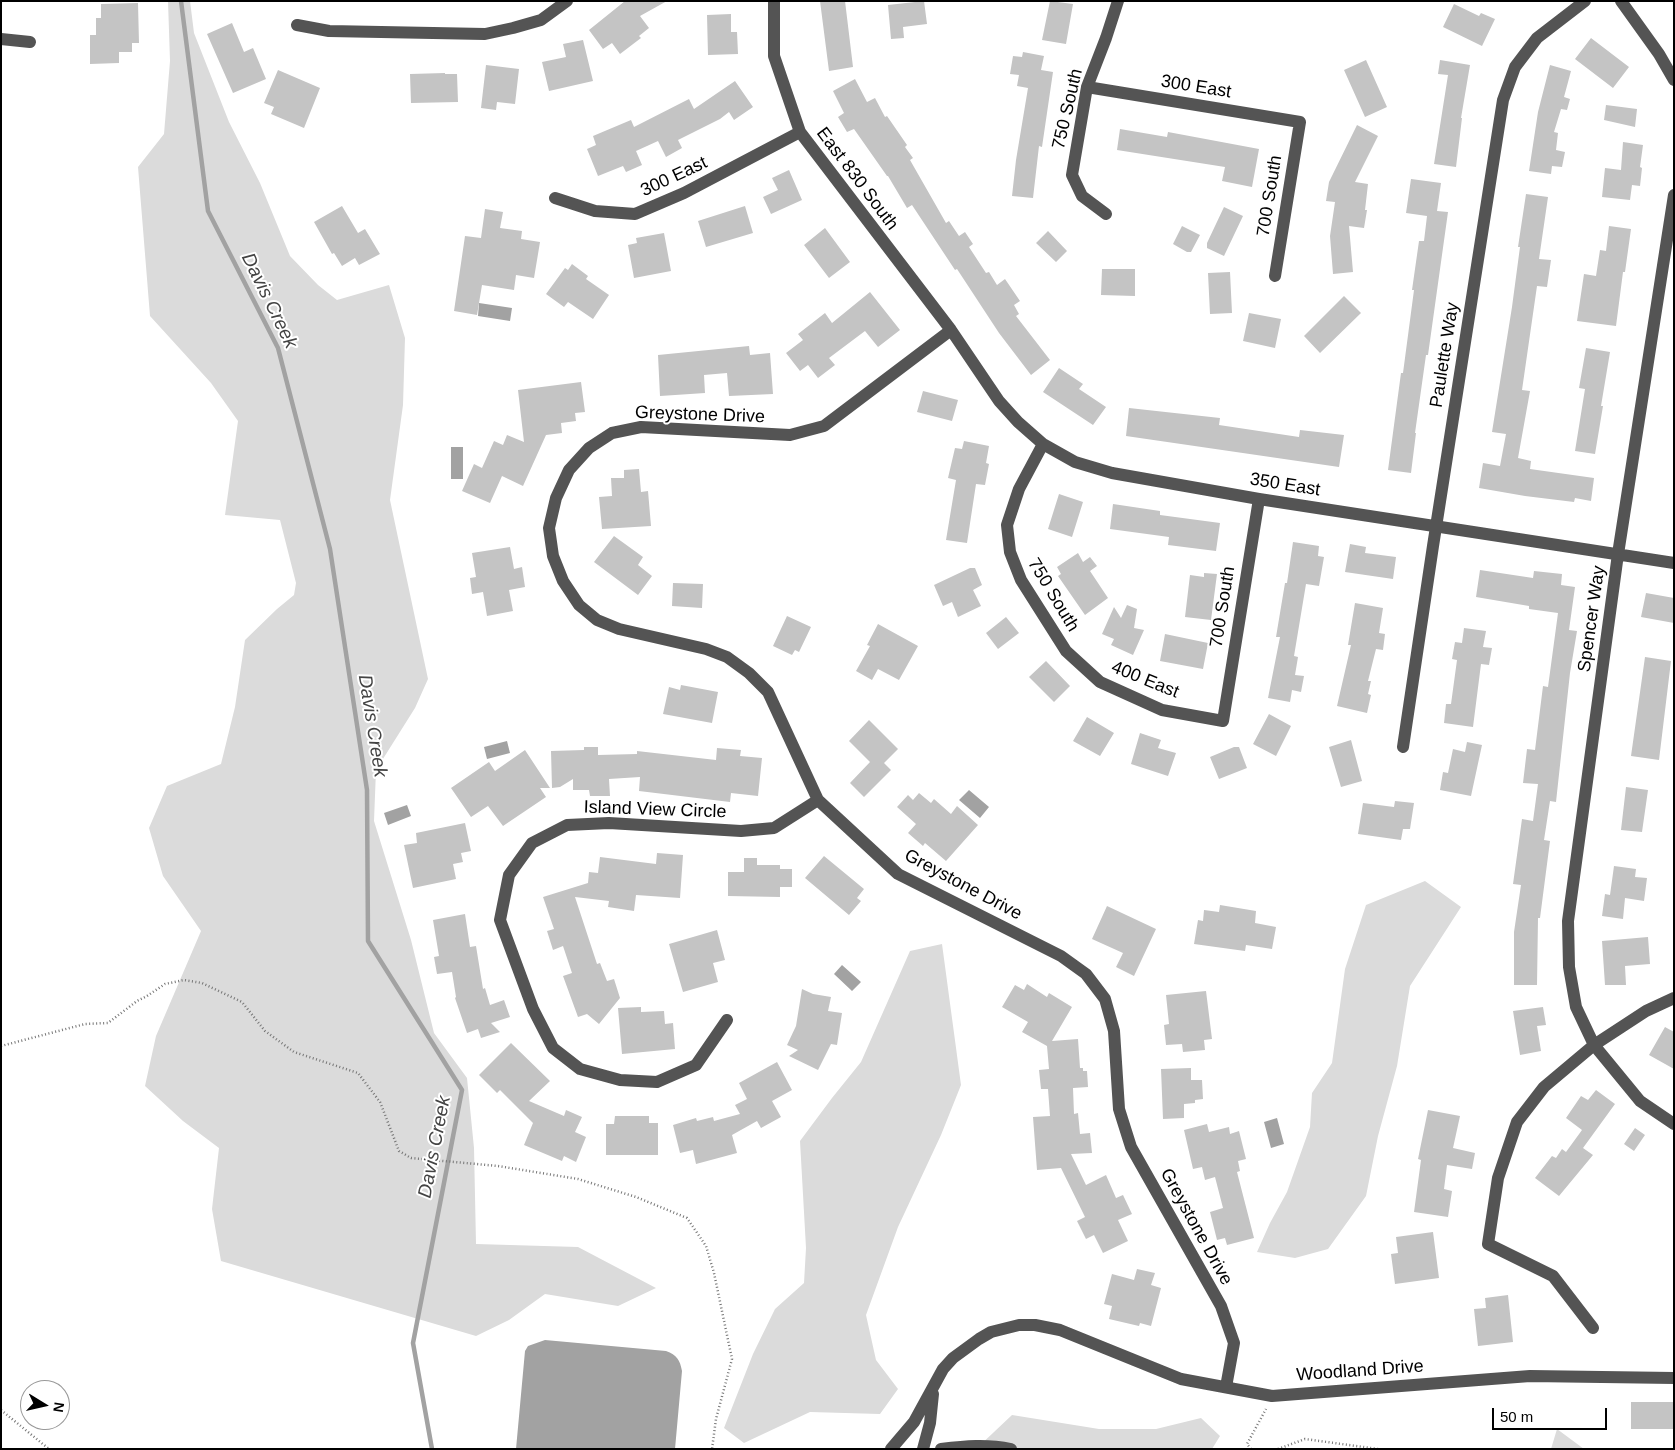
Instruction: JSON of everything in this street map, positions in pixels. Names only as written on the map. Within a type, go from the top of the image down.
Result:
[{"type":"street","points":[[297,25],[329,31],[485,34],[541,20],[567,1]]},
{"type":"street","name":"East 830 South","points":[[774,1],[774,56],[800,132],[950,330]]},
{"type":"street","name":"750 South","points":[[1106,214],[1082,196],[1072,175],[1086,87],[1106,38],[1118,1]]},
{"type":"street","name":"Paulette Way","points":[[1403,747],[1503,100],[1515,67],[1537,38],[1585,1]]},
{"type":"street","points":[[1621,1],[1659,54],[1674,80]]},
{"type":"street","points":[[1,39],[30,42]]},
{"type":"street","name":"300 East","points":[[1086,87],[1300,122]]},
{"type":"street","name":"700 South","points":[[1275,276],[1300,122]]},
{"type":"street","name":"300 East","points":[[555,198],[595,211],[636,214],[684,193],[800,132]]},
{"type":"street","name":"Spencer Way","points":[[1674,195],[1618,554],[1568,921],[1569,967],[1576,1008],[1594,1045],[1640,1101],[1674,1124]]},
{"type":"street","name":"350 East","points":[[950,330],[999,401],[1018,422],[1042,444],[1075,462],[1112,473],[1259,499],[1674,563]]},
{"type":"street","name":"Greystone Drive","points":[[950,330],[824,426],[790,436],[642,427],[612,433],[589,448],[569,470],[556,498],[549,528],[553,556],[563,581],[579,605],[597,620],[619,629],[706,649],[727,657],[749,673],[768,692],[818,800],[898,874],[1061,956],[1086,974],[1105,999],[1114,1031],[1119,1109],[1131,1147],[1221,1306],[1234,1343],[1226,1387]]},
{"type":"street","name":"750 South","points":[[1042,444],[1019,489],[1007,525],[1010,552],[1021,580],[1066,651]]},
{"type":"street","name":"700 South","points":[[1223,721],[1259,499]]},
{"type":"street","name":"400 East","points":[[1066,651],[1100,682],[1153,706],[1162,710],[1223,721]]},
{"type":"street","name":"Island View Circle","points":[[727,1020],[696,1065],[657,1082],[620,1080],[580,1069],[553,1048],[533,1009],[500,920],[509,875],[532,843],[567,825],[610,823],[741,831],[766,829],[774,828],[818,800]]},
{"type":"street","points":[[1593,1328],[1553,1276],[1488,1244],[1498,1178],[1518,1122],[1544,1087],[1594,1045],[1646,1011],[1674,998]]},
{"type":"street","name":"Woodland Drive","points":[[891,1449],[914,1422],[943,1369],[952,1358],[992,1332],[1019,1325],[1036,1325],[1060,1330],[1181,1379],[1272,1396],[1530,1376],[1674,1378]]},
{"type":"street","points":[[923,1449],[930,1423],[934,1386]]},
{"type":"street","points":[[941,1449],[975,1445],[1011,1449]]},
{"type":"path","points":[[1,1046],[85,1024],[108,1023],[137,1001],[165,984],[184,980],[202,983],[242,1002],[265,1031],[294,1052],[358,1073],[380,1102],[399,1151],[411,1158],[498,1166],[578,1179],[636,1198],[687,1218],[706,1246],[714,1273],[732,1359],[716,1419],[712,1449]]},
{"type":"path","points":[[1251,1449],[1247,1444],[1272,1396]]},
{"type":"path","points":[[1,1410],[49,1449]]},
{"type":"path","points":[[1278,1449],[1305,1439],[1378,1449]]},
{"type":"shaded area","points":[[168,1],[190,1],[194,33],[229,122],[260,183],[290,256],[318,285],[337,300],[389,285],[405,338],[403,405],[390,500],[428,679],[415,708],[376,770],[374,821],[411,940],[434,1033],[467,1078],[474,1148],[476,1244],[578,1247],[656,1288],[618,1306],[545,1294],[509,1320],[476,1336],[221,1261],[212,1209],[219,1148],[183,1121],[145,1086],[156,1036],[201,931],[163,876],[149,828],[167,786],[221,764],[235,707],[245,640],[294,595],[296,583],[280,520],[225,515],[238,421],[211,383],[150,316],[138,167],[164,134],[170,61]]},
{"type":"shaded area","points":[[479,303],[512,308],[510,321],[478,316]]},
{"type":"shaded area","points":[[451,447],[463,447],[463,479],[451,479]]},
{"type":"shaded area","points":[[507,741],[510,753],[487,759],[484,747]]},
{"type":"shaded area","points":[[969,790],[989,807],[980,818],[959,800]]},
{"type":"shaded area","points":[[407,805],[411,816],[388,825],[384,813]]},
{"type":"shaded area","points":[[1425,881],[1461,907],[1410,986],[1397,1066],[1378,1136],[1366,1196],[1328,1249],[1295,1258],[1257,1252],[1287,1192],[1310,1127],[1312,1093],[1332,1063],[1345,969],[1366,905]]},
{"type":"shaded area","points":[[942,944],[961,1085],[941,1135],[898,1227],[866,1315],[876,1360],[898,1389],[880,1414],[810,1412],[744,1443],[724,1428],[753,1354],[775,1309],[804,1283],[806,1248],[800,1141],[861,1062],[910,951]]},
{"type":"shaded area","points":[[842,965],[861,982],[852,991],[834,974]]},
{"type":"shaded area","points":[[1277,1118],[1284,1144],[1271,1148],[1264,1122]]},
{"type":"shaded area","points":[[545,1340],[666,1351],[673,1354],[679,1361],[682,1371],[675,1449],[516,1449],[525,1351],[528,1346]]},
{"type":"shaded area","points":[[1012,1415],[1099,1429],[1156,1429],[1201,1418],[1220,1436],[1212,1449],[976,1449]]},
{"type":"shaded area","points":[[1557,1429],[1584,1449],[1551,1449]]},
{"type":"building","points":[[625,1],[667,1],[640,16],[649,28],[639,36],[641,38],[620,54],[612,43],[603,49],[589,30]]},
{"type":"building","points":[[820,1],[845,1],[853,67],[829,71]]},
{"type":"building","points":[[924,1],[927,24],[903,27],[904,38],[891,39],[888,5]]},
{"type":"building","points":[[1050,1],[1073,4],[1066,44],[1042,40]]},
{"type":"building","points":[[138,3],[139,43],[132,43],[132,52],[119,52],[119,63],[90,64],[90,35],[96,35],[96,18],[101,18],[101,4]]},
{"type":"building","points":[[1454,4],[1479,16],[1481,13],[1495,19],[1482,46],[1443,27]]},
{"type":"building","points":[[731,14],[731,32],[737,32],[738,54],[708,55],[707,15]]},
{"type":"building","points":[[232,23],[244,52],[253,48],[266,79],[233,93],[207,34]]},
{"type":"building","points":[[1591,38],[1629,67],[1613,88],[1575,59]]},
{"type":"building","points":[[583,40],[593,81],[549,91],[542,62],[566,57],[563,44]]},
{"type":"building","points":[[1023,52],[1044,56],[1041,70],[1053,72],[1042,147],[1039,146],[1033,198],[1012,196],[1028,88],[1017,86],[1019,75],[1010,74],[1013,56],[1022,57]]},
{"type":"building","points":[[1366,60],[1387,107],[1365,117],[1344,70]]},
{"type":"building","points":[[1440,60],[1470,65],[1461,118],[1456,167],[1434,164],[1448,75],[1438,74]]},
{"type":"building","points":[[486,65],[519,69],[515,104],[497,102],[496,110],[481,108]]},
{"type":"building","points":[[1550,65],[1571,71],[1564,97],[1570,99],[1567,110],[1561,109],[1554,132],[1558,133],[1556,150],[1565,152],[1562,167],[1552,166],[1551,174],[1529,171],[1538,112]]},
{"type":"building","points":[[278,70],[320,88],[304,128],[271,114],[274,107],[264,103]]},
{"type":"building","points":[[410,74],[457,74],[458,102],[411,103]]},
{"type":"building","points":[[855,79],[867,102],[875,98],[885,117],[887,116],[907,145],[905,147],[913,158],[910,160],[946,223],[949,221],[959,236],[965,232],[973,244],[969,247],[986,273],[989,272],[997,285],[1005,279],[1020,301],[1014,305],[1019,314],[1016,316],[1050,360],[1031,375],[999,333],[912,205],[907,208],[888,176],[854,129],[847,132],[838,117],[844,113],[833,91]]},
{"type":"building","points":[[735,81],[753,107],[734,120],[729,112],[720,119],[678,140],[682,148],[666,157],[658,141],[636,151],[642,165],[626,172],[623,166],[598,176],[587,149],[596,145],[593,136],[631,120],[634,127],[689,99],[694,109]]},
{"type":"building","points":[[1606,105],[1637,109],[1635,127],[1604,120]]},
{"type":"building","points":[[1357,125],[1378,136],[1355,182],[1368,184],[1365,210],[1367,210],[1364,228],[1349,226],[1353,272],[1333,274],[1330,236],[1335,202],[1326,201],[1329,182]]},
{"type":"building","points":[[1120,129],[1167,137],[1168,132],[1259,149],[1252,187],[1222,181],[1225,167],[1117,150]]},
{"type":"building","points":[[1623,142],[1643,145],[1640,186],[1632,185],[1630,200],[1602,197],[1605,168],[1621,170]]},
{"type":"building","points":[[789,170],[802,200],[771,214],[763,197],[778,190],[772,178]]},
{"type":"building","points":[[1411,179],[1441,183],[1437,211],[1448,212],[1428,355],[1426,355],[1411,473],[1388,470],[1401,373],[1403,373],[1419,241],[1424,241],[1427,216],[1406,213]]},
{"type":"building","points":[[1526,194],[1548,197],[1539,259],[1551,260],[1547,287],[1537,286],[1522,390],[1530,391],[1518,458],[1531,461],[1530,469],[1594,478],[1591,501],[1575,498],[1574,502],[1479,488],[1483,463],[1500,466],[1506,434],[1492,432],[1512,307]]},
{"type":"building","points":[[342,206],[358,233],[365,229],[380,254],[359,265],[355,258],[342,266],[334,253],[332,254],[314,222]]},
{"type":"building","points":[[745,206],[753,233],[706,247],[698,221]]},
{"type":"building","points":[[1224,207],[1243,216],[1224,256],[1207,248],[1207,243]]},
{"type":"building","points":[[485,209],[503,212],[500,228],[522,231],[521,239],[540,242],[534,278],[516,275],[514,290],[482,285],[477,315],[454,311],[465,236],[481,238]]},
{"type":"building","points":[[1182,226],[1200,235],[1191,252],[1187,252],[1173,244]]},
{"type":"building","points":[[1609,226],[1631,229],[1616,326],[1577,321],[1584,274],[1596,276],[1600,250],[1606,251]]},
{"type":"building","points":[[825,228],[850,262],[829,278],[804,245]]},
{"type":"building","points":[[1048,231],[1067,251],[1056,262],[1036,243]]},
{"type":"building","points":[[664,233],[671,271],[634,278],[628,245],[637,243],[636,238]]},
{"type":"building","points":[[572,264],[588,276],[586,279],[609,295],[593,319],[568,302],[564,307],[546,294],[565,268],[568,270]]},
{"type":"building","points":[[1102,269],[1135,269],[1135,296],[1101,295]]},
{"type":"building","points":[[1230,272],[1232,313],[1210,314],[1208,273]]},
{"type":"building","points":[[870,292],[900,330],[878,347],[865,331],[829,358],[835,365],[818,378],[808,365],[800,371],[786,353],[803,340],[798,334],[825,313],[832,323]]},
{"type":"building","points":[[1344,296],[1361,313],[1320,353],[1304,336]]},
{"type":"building","points":[[1249,313],[1281,319],[1275,348],[1243,341]]},
{"type":"building","points":[[749,346],[750,355],[770,353],[773,394],[729,396],[727,373],[704,375],[705,393],[660,396],[658,355]]},
{"type":"building","points":[[1586,348],[1610,352],[1595,454],[1575,451],[1585,389],[1579,388]]},
{"type":"building","points":[[1059,368],[1083,384],[1079,389],[1106,407],[1093,425],[1043,392]]},
{"type":"building","points":[[581,382],[585,412],[575,413],[576,421],[561,423],[562,433],[546,435],[523,486],[502,476],[490,503],[462,491],[474,464],[482,468],[494,441],[503,445],[507,435],[524,442],[518,390]]},
{"type":"building","points":[[923,391],[958,400],[952,421],[917,412]]},
{"type":"building","points":[[1129,408],[1220,418],[1219,425],[1299,437],[1300,430],[1344,435],[1339,467],[1126,436]]},
{"type":"building","points":[[964,441],[989,446],[986,463],[989,464],[985,485],[976,484],[967,543],[946,540],[956,480],[948,478],[955,448],[962,449]]},
{"type":"building","points":[[639,469],[641,492],[648,491],[651,526],[602,529],[599,497],[612,496],[611,478],[624,478],[624,470]]},
{"type":"building","points":[[1059,494],[1083,502],[1072,537],[1048,529]]},
{"type":"building","points":[[1113,504],[1160,511],[1160,515],[1220,523],[1216,551],[1168,545],[1169,537],[1110,529]]},
{"type":"building","points":[[614,536],[643,557],[638,565],[652,576],[638,595],[594,562]]},
{"type":"building","points":[[1293,542],[1319,546],[1318,556],[1324,557],[1319,586],[1306,584],[1294,656],[1298,657],[1295,675],[1304,676],[1301,692],[1292,690],[1290,702],[1268,698],[1280,637],[1276,637]]},
{"type":"building","points":[[1350,544],[1366,547],[1365,553],[1396,557],[1393,579],[1345,572]]},
{"type":"building","points":[[510,547],[514,569],[522,567],[525,587],[509,590],[513,611],[487,616],[483,592],[472,594],[470,578],[476,577],[472,553]]},
{"type":"building","points":[[1078,553],[1083,562],[1090,557],[1097,566],[1090,571],[1108,598],[1085,615],[1058,576],[1061,574],[1057,567]]},
{"type":"building","points":[[970,568],[975,568],[982,585],[973,590],[981,606],[958,617],[952,602],[943,606],[934,585]]},
{"type":"building","points":[[1480,570],[1533,578],[1534,571],[1562,574],[1561,585],[1575,587],[1569,630],[1577,631],[1570,673],[1556,802],[1550,801],[1544,840],[1550,841],[1540,918],[1538,918],[1537,985],[1514,985],[1514,932],[1521,885],[1513,884],[1522,819],[1533,821],[1538,784],[1523,783],[1527,749],[1535,750],[1543,686],[1548,687],[1558,613],[1529,609],[1529,606],[1476,597]]},
{"type":"building","points":[[1204,573],[1217,574],[1211,620],[1185,617],[1190,575],[1204,577]]},
{"type":"building","points":[[673,583],[703,584],[702,608],[672,606]]},
{"type":"building","points":[[1646,593],[1674,598],[1674,623],[1641,617]]},
{"type":"building","points":[[1355,603],[1383,608],[1379,633],[1385,634],[1383,650],[1376,649],[1368,681],[1371,681],[1368,694],[1371,695],[1367,713],[1337,706],[1351,645],[1348,645]]},
{"type":"building","points":[[1127,605],[1137,609],[1134,628],[1144,630],[1133,655],[1111,645],[1114,639],[1102,634],[1114,607],[1121,618]]},
{"type":"building","points":[[787,616],[811,627],[799,652],[795,650],[792,655],[773,646]]},
{"type":"building","points":[[1006,617],[1019,633],[998,649],[986,633]]},
{"type":"building","points":[[878,624],[918,646],[899,680],[878,669],[872,680],[856,671],[870,646],[867,645]]},
{"type":"building","points":[[1464,628],[1486,631],[1483,647],[1492,648],[1489,665],[1481,664],[1473,727],[1444,723],[1446,704],[1451,704],[1457,660],[1452,659],[1455,642],[1462,643]]},
{"type":"building","points":[[1165,634],[1208,643],[1203,669],[1160,661]]},
{"type":"building","points":[[1645,657],[1671,661],[1659,760],[1631,756]]},
{"type":"building","points":[[1046,661],[1070,686],[1054,702],[1029,677]]},
{"type":"building","points":[[681,685],[718,692],[712,723],[663,714],[669,687],[680,690]]},
{"type":"building","points":[[1269,714],[1291,726],[1276,756],[1253,744]]},
{"type":"building","points":[[1087,717],[1114,733],[1100,756],[1073,741]]},
{"type":"building","points":[[869,720],[898,749],[884,763],[891,770],[864,797],[850,783],[870,762],[849,741]]},
{"type":"building","points":[[1140,733],[1161,740],[1158,748],[1176,753],[1168,776],[1131,764]]},
{"type":"building","points":[[1351,740],[1362,781],[1341,787],[1329,747]]},
{"type":"building","points":[[1467,742],[1482,745],[1471,796],[1440,790],[1443,772],[1448,773],[1453,749],[1465,752]]},
{"type":"building","points":[[584,747],[598,747],[598,755],[637,754],[637,751],[716,760],[717,748],[741,750],[740,756],[762,758],[758,796],[731,793],[730,802],[639,791],[640,777],[609,779],[610,796],[590,796],[589,790],[573,790],[573,779],[560,787],[552,788],[551,751],[584,750]]},
{"type":"building","points":[[1234,747],[1239,747],[1247,768],[1219,779],[1210,757]]},
{"type":"building","points":[[525,750],[550,788],[540,788],[546,797],[503,826],[488,806],[471,817],[451,788],[489,762],[495,771]]},
{"type":"building","points":[[1626,787],[1648,790],[1642,832],[1621,830]]},
{"type":"building","points":[[919,793],[931,803],[934,799],[951,814],[957,806],[978,825],[946,861],[925,843],[923,846],[908,833],[916,824],[897,807],[908,795],[913,800]]},
{"type":"building","points":[[1395,801],[1414,803],[1410,829],[1403,829],[1401,840],[1358,834],[1363,803],[1394,807]]},
{"type":"building","points":[[465,823],[471,851],[461,853],[463,862],[453,864],[456,879],[413,888],[404,845],[417,843],[416,833]]},
{"type":"building","points":[[657,853],[683,855],[680,898],[636,895],[634,911],[608,907],[609,901],[575,897],[597,964],[600,963],[607,981],[614,979],[620,998],[599,1024],[587,1014],[578,1017],[563,976],[572,973],[563,946],[553,950],[547,931],[554,929],[543,897],[588,883],[589,872],[598,873],[600,857],[656,864]]},
{"type":"building","points":[[824,856],[864,889],[857,898],[861,901],[849,915],[805,878]]},
{"type":"building","points":[[744,858],[757,858],[757,865],[780,865],[780,869],[792,869],[792,887],[780,887],[780,897],[728,896],[728,872],[744,872]]},
{"type":"building","points":[[1614,866],[1636,869],[1635,877],[1647,878],[1644,901],[1625,898],[1623,919],[1602,916],[1605,894],[1610,895]]},
{"type":"building","points":[[1220,905],[1256,911],[1255,923],[1276,927],[1272,949],[1246,945],[1245,951],[1194,944],[1198,920],[1203,921],[1204,910],[1219,912]]},
{"type":"building","points":[[1107,906],[1156,929],[1134,976],[1116,967],[1123,953],[1092,939]]},
{"type":"building","points":[[465,914],[470,947],[476,946],[483,989],[485,988],[490,1005],[504,1000],[510,1017],[491,1023],[500,1032],[481,1038],[478,1029],[467,1033],[455,998],[452,972],[437,974],[434,957],[439,956],[433,920]]},
{"type":"building","points":[[717,930],[725,960],[713,963],[718,982],[683,992],[669,944]]},
{"type":"building","points":[[1648,937],[1650,964],[1625,966],[1626,985],[1605,985],[1602,941]]},
{"type":"building","points":[[1027,984],[1047,997],[1049,993],[1072,1007],[1052,1041],[1078,1039],[1080,1068],[1083,1068],[1083,1071],[1087,1071],[1088,1087],[1073,1088],[1074,1114],[1078,1113],[1080,1134],[1090,1133],[1092,1153],[1071,1154],[1086,1185],[1106,1175],[1116,1198],[1123,1195],[1132,1214],[1118,1220],[1128,1241],[1103,1253],[1094,1235],[1086,1239],[1077,1221],[1085,1217],[1061,1168],[1037,1170],[1033,1117],[1050,1116],[1048,1089],[1041,1089],[1039,1070],[1049,1069],[1047,1046],[1022,1032],[1028,1022],[1002,1007],[1015,985],[1024,990]]},
{"type":"building","points":[[802,989],[813,994],[831,997],[828,1011],[842,1013],[837,1045],[831,1044],[818,1070],[789,1056],[798,1050],[787,1045],[796,1026]]},
{"type":"building","points":[[1206,991],[1212,1039],[1204,1040],[1205,1050],[1183,1052],[1182,1044],[1166,1045],[1164,1025],[1169,1024],[1166,995]]},
{"type":"building","points":[[641,1007],[641,1012],[664,1011],[665,1024],[673,1023],[675,1049],[622,1054],[618,1008]]},
{"type":"building","points":[[1543,1007],[1546,1025],[1537,1026],[1541,1051],[1520,1055],[1513,1011]]},
{"type":"building","points":[[1665,1027],[1674,1032],[1674,1069],[1649,1055]]},
{"type":"building","points":[[511,1043],[550,1081],[529,1101],[564,1116],[566,1110],[582,1117],[575,1132],[586,1137],[576,1162],[564,1156],[562,1161],[524,1145],[533,1123],[500,1090],[497,1093],[479,1075]]},
{"type":"building","points":[[777,1062],[792,1090],[772,1101],[781,1117],[761,1128],[757,1121],[732,1135],[737,1153],[696,1164],[693,1150],[680,1153],[673,1125],[696,1118],[697,1121],[713,1117],[714,1121],[740,1114],[735,1105],[747,1099],[739,1083]]},
{"type":"building","points":[[1191,1068],[1191,1080],[1202,1080],[1203,1099],[1195,1100],[1195,1103],[1184,1104],[1184,1118],[1163,1119],[1161,1069]]},
{"type":"building","points":[[1596,1090],[1615,1104],[1583,1148],[1593,1155],[1559,1196],[1535,1178],[1552,1156],[1556,1158],[1562,1149],[1566,1152],[1582,1130],[1566,1118],[1581,1096],[1588,1100]]},
{"type":"building","points":[[1428,1110],[1460,1116],[1453,1148],[1475,1153],[1472,1169],[1447,1165],[1444,1189],[1452,1191],[1448,1217],[1414,1212],[1421,1160],[1418,1159]]},
{"type":"building","points":[[615,1116],[649,1116],[649,1123],[658,1123],[658,1155],[606,1155],[606,1124],[614,1124]]},
{"type":"building","points":[[1207,1124],[1209,1132],[1229,1127],[1230,1134],[1239,1131],[1246,1159],[1238,1161],[1240,1171],[1237,1172],[1254,1238],[1227,1245],[1225,1238],[1217,1240],[1210,1212],[1223,1208],[1215,1177],[1205,1180],[1202,1167],[1193,1169],[1184,1130]]},
{"type":"building","points":[[1635,1128],[1645,1135],[1634,1151],[1624,1144]]},
{"type":"building","points":[[1433,1232],[1439,1278],[1395,1284],[1391,1254],[1398,1253],[1396,1237]]},
{"type":"building","points":[[1137,1269],[1155,1273],[1151,1285],[1161,1288],[1151,1326],[1140,1323],[1139,1326],[1109,1319],[1112,1306],[1104,1304],[1112,1274],[1134,1280]]},
{"type":"building","points":[[1508,1295],[1513,1342],[1478,1346],[1474,1309],[1486,1308],[1485,1298]]},
{"type":"building","points":[[1631,1402],[1674,1402],[1674,1429],[1631,1429]]},
{"type":"waterway","name":"Davis Creek","points":[[181,1],[208,211],[278,348],[330,549],[367,790],[368,941],[462,1090],[413,1343],[432,1449]]}]
